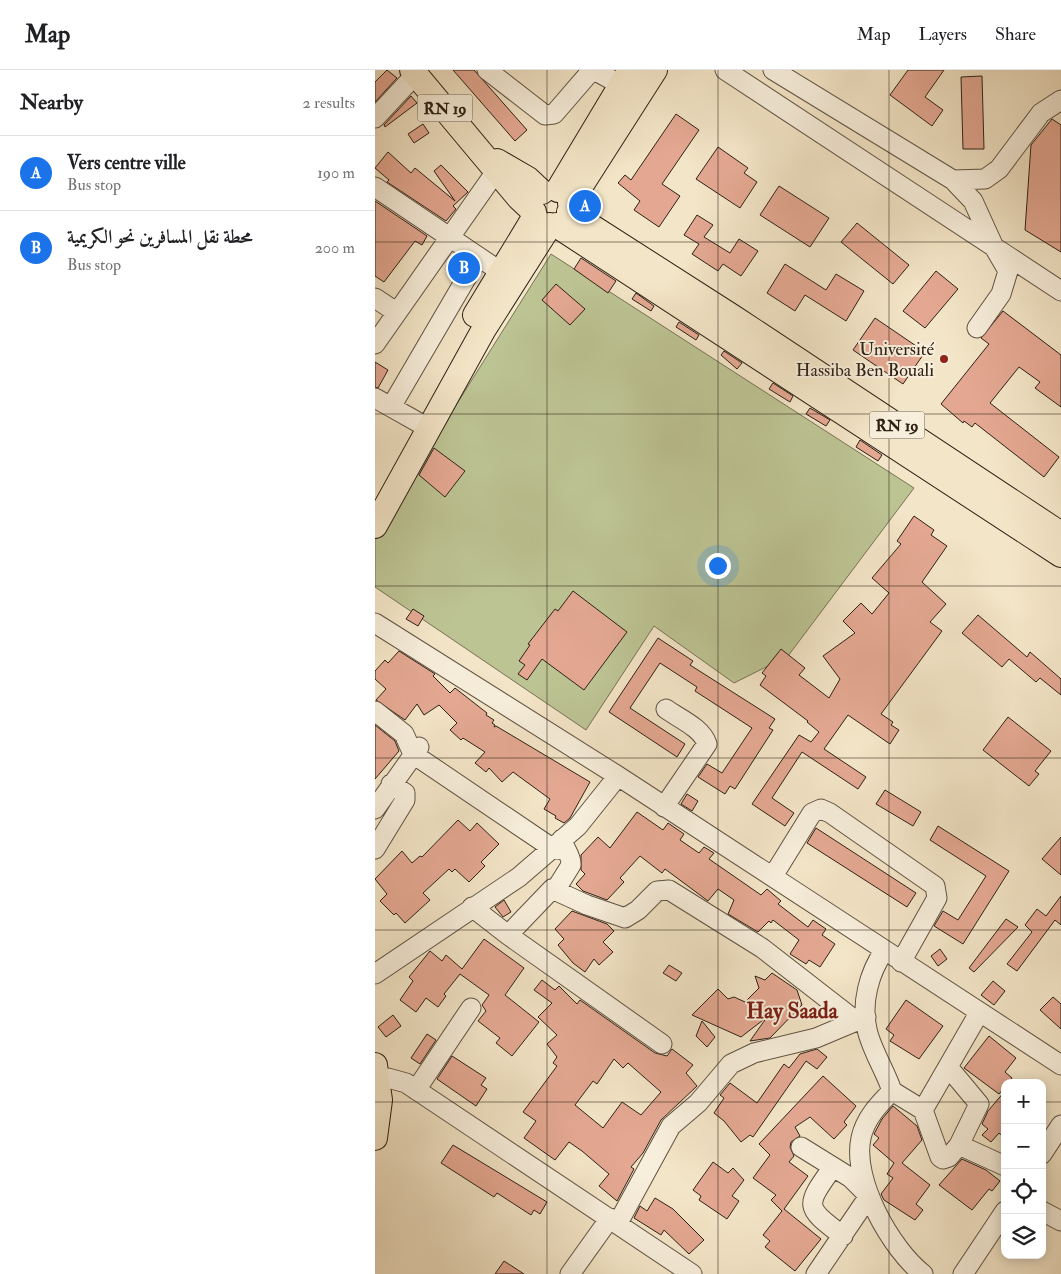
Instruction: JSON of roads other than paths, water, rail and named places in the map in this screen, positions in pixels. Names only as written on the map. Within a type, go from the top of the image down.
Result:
[{"type":"main road","points":[[375,526],[423,425],[506,276],[552,209],[655,70]]},
{"type":"main road","name":"RN 19","points":[[414,72],[519,198],[552,209],[749,327],[1061,534]]},
{"type":"main road","points":[[552,209],[625,78]]},
{"type":"main road","name":"RN 19","points":[[477,147],[528,179],[552,209],[1061,555]]},
{"type":"main road","points":[[375,496],[423,425]]},
{"type":"main road","points":[[375,1138],[379,1118],[377,1073]]},
{"type":"street","points":[[487,70],[545,115],[554,114],[593,70],[625,78]]},
{"type":"street","points":[[724,70],[1061,291]]},
{"type":"street","points":[[773,70],[953,180],[973,201],[994,247],[1008,271],[1001,294],[977,328]]},
{"type":"street","points":[[375,118],[414,72]]},
{"type":"street","points":[[953,180],[970,181],[985,179],[999,169],[1041,113],[1061,100]]},
{"type":"street","points":[[810,125],[825,102]]},
{"type":"street","points":[[375,344],[497,170]]},
{"type":"street","points":[[375,187],[506,276]]},
{"type":"street","points":[[423,425],[383,402],[478,258]]},
{"type":"street","points":[[375,298],[396,312]]},
{"type":"street","points":[[375,623],[618,776],[1061,1065]]},
{"type":"street","points":[[664,807],[707,744],[704,736],[696,729],[666,710]]},
{"type":"street","points":[[375,711],[404,734],[414,749],[559,846],[569,856],[571,865],[556,889]]},
{"type":"street","points":[[375,809],[414,749]]},
{"type":"street","points":[[375,974],[519,877],[559,846],[595,806],[618,776]]},
{"type":"street","points":[[375,849],[406,796],[391,784]]},
{"type":"street","points":[[773,876],[812,813],[821,810],[830,813],[935,886],[937,898],[901,962]]},
{"type":"street","points":[[519,877],[529,911]]},
{"type":"street","points":[[508,935],[549,890],[556,889],[587,905],[625,918],[638,910],[657,891],[669,890],[762,948],[861,1019],[892,1091],[923,1110],[940,1157],[943,1160],[949,1157],[959,1145],[979,1104],[949,1068]]},
{"type":"street","points":[[472,907],[508,935],[662,1044]]},
{"type":"street","points":[[861,1019],[876,964],[884,951]]},
{"type":"street","points":[[416,1090],[471,1008]]},
{"type":"street","points":[[923,1110],[949,1068],[979,1013]]},
{"type":"street","points":[[570,1274],[614,1220],[671,1126],[698,1103],[731,1064],[754,1053],[793,1045],[861,1019]]},
{"type":"street","points":[[377,1073],[398,1079],[416,1090],[614,1220],[671,1269],[692,1274]]},
{"type":"street","points":[[892,1091],[866,1122],[860,1140],[862,1171],[869,1196],[882,1224],[900,1251],[923,1274]]},
{"type":"street","points":[[1046,1148],[1061,1125]]},
{"type":"street","points":[[959,1145],[1001,1164]]},
{"type":"street","points":[[801,1147],[851,1178],[869,1196]]},
{"type":"street","points":[[833,1167],[817,1189],[813,1199],[813,1209],[815,1215],[843,1236]]},
{"type":"street","points":[[816,1274],[869,1196]]},
{"type":"street","points":[[1046,1213],[1061,1220]]},
{"type":"street","points":[[963,1274],[1003,1214]]},
{"type":"place","name":"Vers centre ville","points":[[585,206]]},
{"type":"place","name":"محطة نقل المسافرين نحو الكريمية","points":[[464,268]]},
{"type":"place","name":"Université Hassiba Ben Bouali","points":[[944,359]]},
{"type":"district","name":"Hay Saada","points":[[792,1010]]}]
